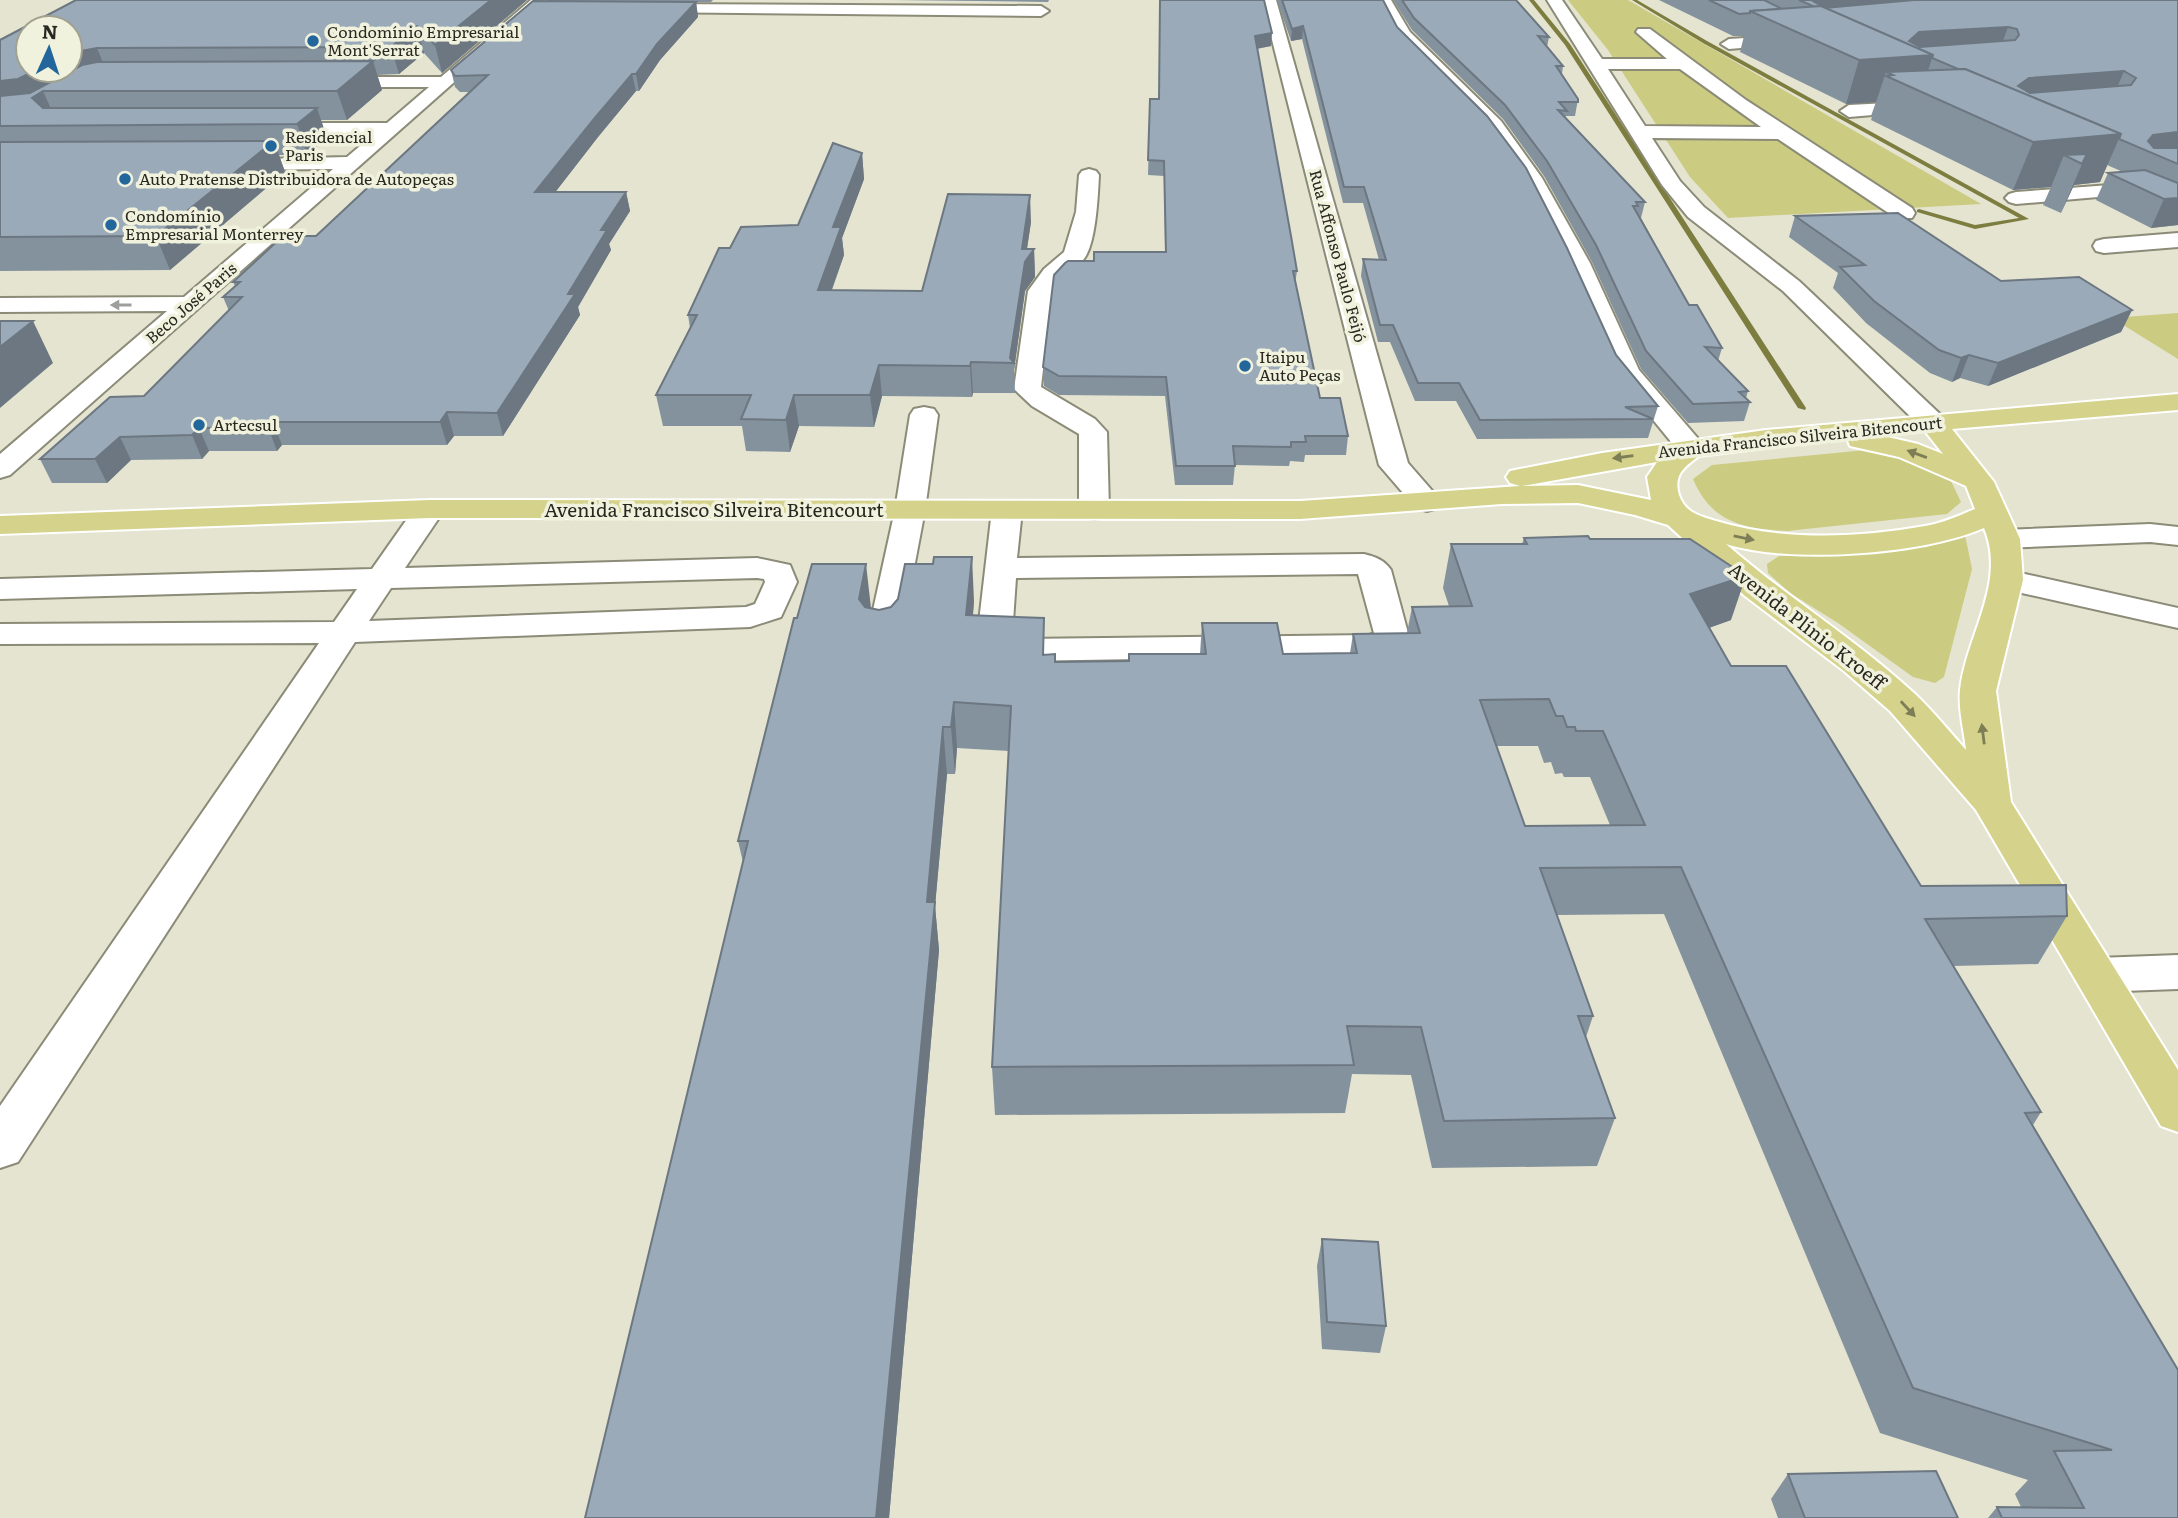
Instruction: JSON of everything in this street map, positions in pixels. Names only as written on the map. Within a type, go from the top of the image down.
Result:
[{"type":"main road","name":"Avenida Francisco Silveira Bitencourt","points":[[1427,502],[1499,482],[1615,458],[1933,423],[2178,402]]},
{"type":"main road","points":[[1933,423],[1992,511]]},
{"type":"main road","points":[[1815,435],[1908,450],[1992,511]]},
{"type":"main road","name":"Avenida Plínio Kroeff","points":[[1691,448],[1672,462],[1662,477],[1664,496],[1679,519],[1757,589],[1857,663],[1903,703],[1991,802],[2178,1112]]},
{"type":"main road","name":"Avenida Francisco Silveira Bitencourt","points":[[0,525],[430,509],[1300,510],[1502,495],[1578,494],[1609,499],[1742,539],[1784,544],[1840,544],[1922,536],[1955,529],[1992,511]]},
{"type":"main road","name":"Avenida Plínio Kroeff","points":[[1991,802],[1978,691],[2007,580],[1992,511]]},
{"type":"street","name":"Rua Affonso Paulo Feijó","points":[[1269,0],[1395,465],[1427,502]]},
{"type":"street","points":[[1384,0],[1404,36],[1494,125],[1535,182],[1578,263],[1627,372],[1691,448]]},
{"type":"street","points":[[1554,0],[1672,185],[1696,212],[1791,286],[1933,423]]},
{"type":"street","name":"Beco José Paris","points":[[0,469],[351,163],[544,5]]},
{"type":"street","points":[[627,8],[1041,11]]},
{"type":"street","points":[[1729,44],[1814,39],[1785,26]]},
{"type":"street","points":[[1644,32],[1682,64],[1904,213]]},
{"type":"street","points":[[1597,64],[1682,64]]},
{"type":"street","points":[[311,83],[447,82]]},
{"type":"street","points":[[1849,111],[1944,101],[1920,88]]},
{"type":"street","points":[[258,129],[393,129]]},
{"type":"street","points":[[1640,132],[1782,133]]},
{"type":"street","points":[[204,164],[351,163]]},
{"type":"street","points":[[2099,171],[2157,198]]},
{"type":"street","points":[[1089,175],[1087,212],[1075,255],[1052,274],[1040,291],[1027,388],[1033,395],[1080,420],[1093,432],[1094,510]]},
{"type":"street","points":[[2016,198],[2137,189]]},
{"type":"street","points":[[2104,246],[2178,240]]},
{"type":"street","points":[[0,305],[189,304]]},
{"type":"street","points":[[0,329],[162,328]]},
{"type":"street","points":[[883,642],[910,510],[924,415]]},
{"type":"street","points":[[0,1147],[344,632],[430,509]]},
{"type":"street","points":[[1000,568],[1364,564],[1375,570],[1392,637],[1375,645],[1003,647],[994,639],[1000,568],[1007,510]]},
{"type":"street","points":[[1992,511],[2178,536]]},
{"type":"street","points":[[0,589],[757,568],[778,572],[780,582],[769,610],[750,617],[344,632],[0,634]]},
{"type":"street","points":[[2007,580],[2178,618]]},
{"type":"street","points":[[2097,975],[2178,972]]},
{"type":"shaded area","points":[[1568,0],[1628,0],[1981,204],[1728,218],[1690,177],[1608,50]]},
{"type":"shaded area","points":[[2178,313],[2178,359],[2112,318]]},
{"type":"shaded area","points":[[1866,450],[1917,459],[1949,477],[1961,502],[1947,514],[1787,531],[1771,530],[1743,525],[1719,514],[1700,493],[1693,479],[1712,465]]},
{"type":"shaded area","points":[[1965,535],[1972,569],[1944,677],[1935,683],[1913,677],[1838,623],[1790,593],[1768,573],[1767,564],[1779,556]]},
{"type":"building","points":[[76,0],[491,0],[435,45],[417,26],[391,47],[97,48],[84,50],[84,14],[49,14]]},
{"type":"building","points":[[1160,0],[1264,0],[1272,33],[1255,36],[1297,271],[1293,271],[1320,398],[1340,398],[1348,436],[1305,436],[1306,442],[1291,442],[1291,447],[1233,446],[1235,466],[1176,466],[1166,377],[1059,376],[1043,367],[1054,275],[1065,263],[1094,261],[1094,252],[1166,252],[1164,161],[1148,160],[1150,99],[1159,99]]},
{"type":"building","points":[[1282,0],[1383,0],[1397,27],[1487,116],[1526,168],[1567,248],[1616,355],[1658,406],[1625,407],[1653,419],[1480,420],[1459,383],[1418,383],[1393,325],[1380,325],[1363,259],[1386,260],[1364,187],[1344,187],[1303,26],[1292,29]]},
{"type":"building","points":[[1402,0],[1516,0],[1549,37],[1538,36],[1563,66],[1556,66],[1578,99],[1578,102],[1559,102],[1567,111],[1558,110],[1645,202],[1636,202],[1638,206],[1633,206],[1689,305],[1697,305],[1722,348],[1705,347],[1748,391],[1739,392],[1750,402],[1693,404],[1646,351],[1596,245],[1547,161],[1505,105],[1414,18]]},
{"type":"building","points":[[1709,0],[1764,0],[1782,9],[1739,14]]},
{"type":"building","points":[[1799,0],[1814,0],[1823,7],[1815,7]]},
{"type":"building","points":[[1914,0],[2178,0],[2178,132],[2153,135],[2148,141],[2154,148],[2178,148],[2178,164],[2119,139],[2121,134],[1965,69],[1958,69],[1932,58],[1933,55],[1824,8]],"holes":[[[2008,27],[2017,29],[2019,35],[2015,40],[1920,47],[1909,41],[1919,32]],[[2124,71],[2136,78],[2131,85],[2030,93],[2018,86],[2029,78]]]},
{"type":"building","points":[[533,1],[696,2],[657,44],[636,74],[632,74],[535,192],[626,192],[601,230],[607,230],[568,294],[575,294],[497,413],[447,412],[440,422],[273,422],[268,427],[199,428],[192,435],[120,437],[95,459],[40,459],[110,397],[144,396],[242,297],[223,297],[240,282],[233,282],[283,236],[316,236],[488,75],[455,76],[451,70]]},
{"type":"building","points":[[1821,6],[1933,55],[1859,60],[1750,11]]},
{"type":"building","points":[[14,33],[14,79],[0,81],[0,40]]},
{"type":"building","points":[[373,61],[337,91],[43,91],[32,98],[43,108],[317,108],[297,124],[0,126],[0,96],[30,93],[47,84],[84,84],[84,65],[97,62]]},
{"type":"building","points":[[1965,69],[2121,134],[2033,142],[1886,76],[1893,75],[1886,72]]},
{"type":"building","points":[[274,141],[156,236],[0,237],[0,142]]},
{"type":"building","points":[[833,143],[862,153],[833,227],[841,227],[818,290],[922,291],[948,194],[1030,195],[1022,249],[1034,249],[1025,262],[1010,358],[1014,363],[971,362],[970,366],[879,365],[870,395],[794,395],[786,420],[741,419],[751,395],[656,395],[697,315],[688,315],[719,248],[730,248],[741,227],[798,225]]},
{"type":"building","points":[[2087,154],[2082,164],[2064,155]]},
{"type":"building","points":[[2145,170],[2178,183],[2178,198],[2164,199],[2108,173]]},
{"type":"building","points":[[1898,213],[2001,281],[2079,277],[2132,310],[1998,363],[1969,355],[1961,358],[1939,350],[1874,301],[1840,267],[1865,265],[1795,216]]},
{"type":"building","points":[[0,321],[33,321],[0,347]]},
{"type":"building","points":[[1588,536],[1590,539],[1690,539],[1746,576],[1690,594],[1731,666],[1786,666],[1921,886],[2066,885],[2067,916],[1925,919],[2041,1112],[2025,1113],[2178,1370],[2178,1518],[2002,1518],[1997,1507],[2084,1508],[2054,1451],[2112,1450],[1913,1388],[1681,867],[1540,868],[1593,1016],[1578,1016],[1615,1118],[1444,1121],[1421,1027],[1347,1026],[1354,1065],[992,1067],[1011,706],[954,702],[951,727],[943,727],[927,902],[935,902],[876,1518],[585,1518],[748,841],[738,841],[794,618],[797,618],[812,564],[866,564],[859,599],[865,607],[879,610],[891,607],[898,599],[905,564],[933,564],[934,557],[972,557],[966,615],[1044,618],[1043,655],[1055,654],[1055,662],[1129,661],[1129,654],[1206,654],[1202,623],[1277,623],[1283,654],[1357,653],[1353,634],[1420,633],[1412,607],[1472,606],[1451,544],[1527,544],[1524,538]],"holes":[[[1549,699],[1556,716],[1563,716],[1567,727],[1575,727],[1576,731],[1603,731],[1645,825],[1525,826],[1480,700]]]},
{"type":"building","points":[[1322,1239],[1378,1242],[1386,1326],[1327,1322]]},
{"type":"building","points":[[1936,1471],[1958,1518],[1805,1518],[1788,1474]]},
{"type":"waterway","points":[[1531,0],[1567,44],[1802,408]]},
{"type":"waterway","points":[[1634,0],[2026,219],[1975,227],[1919,211]]},
{"type":"place","name":"Condomínio Empresarial Mont'Serrat","points":[[313,41]]},
{"type":"place","name":"Residencial Paris","points":[[271,146]]},
{"type":"place","name":"Auto Pratense Distribuidora de Autopeças","points":[[125,179]]},
{"type":"place","name":"Condomínio Empresarial Monterrey","points":[[111,225]]},
{"type":"place","name":"Itaipu Auto Peças","points":[[1245,366]]},
{"type":"place","name":"Artecsul","points":[[199,425]]}]
